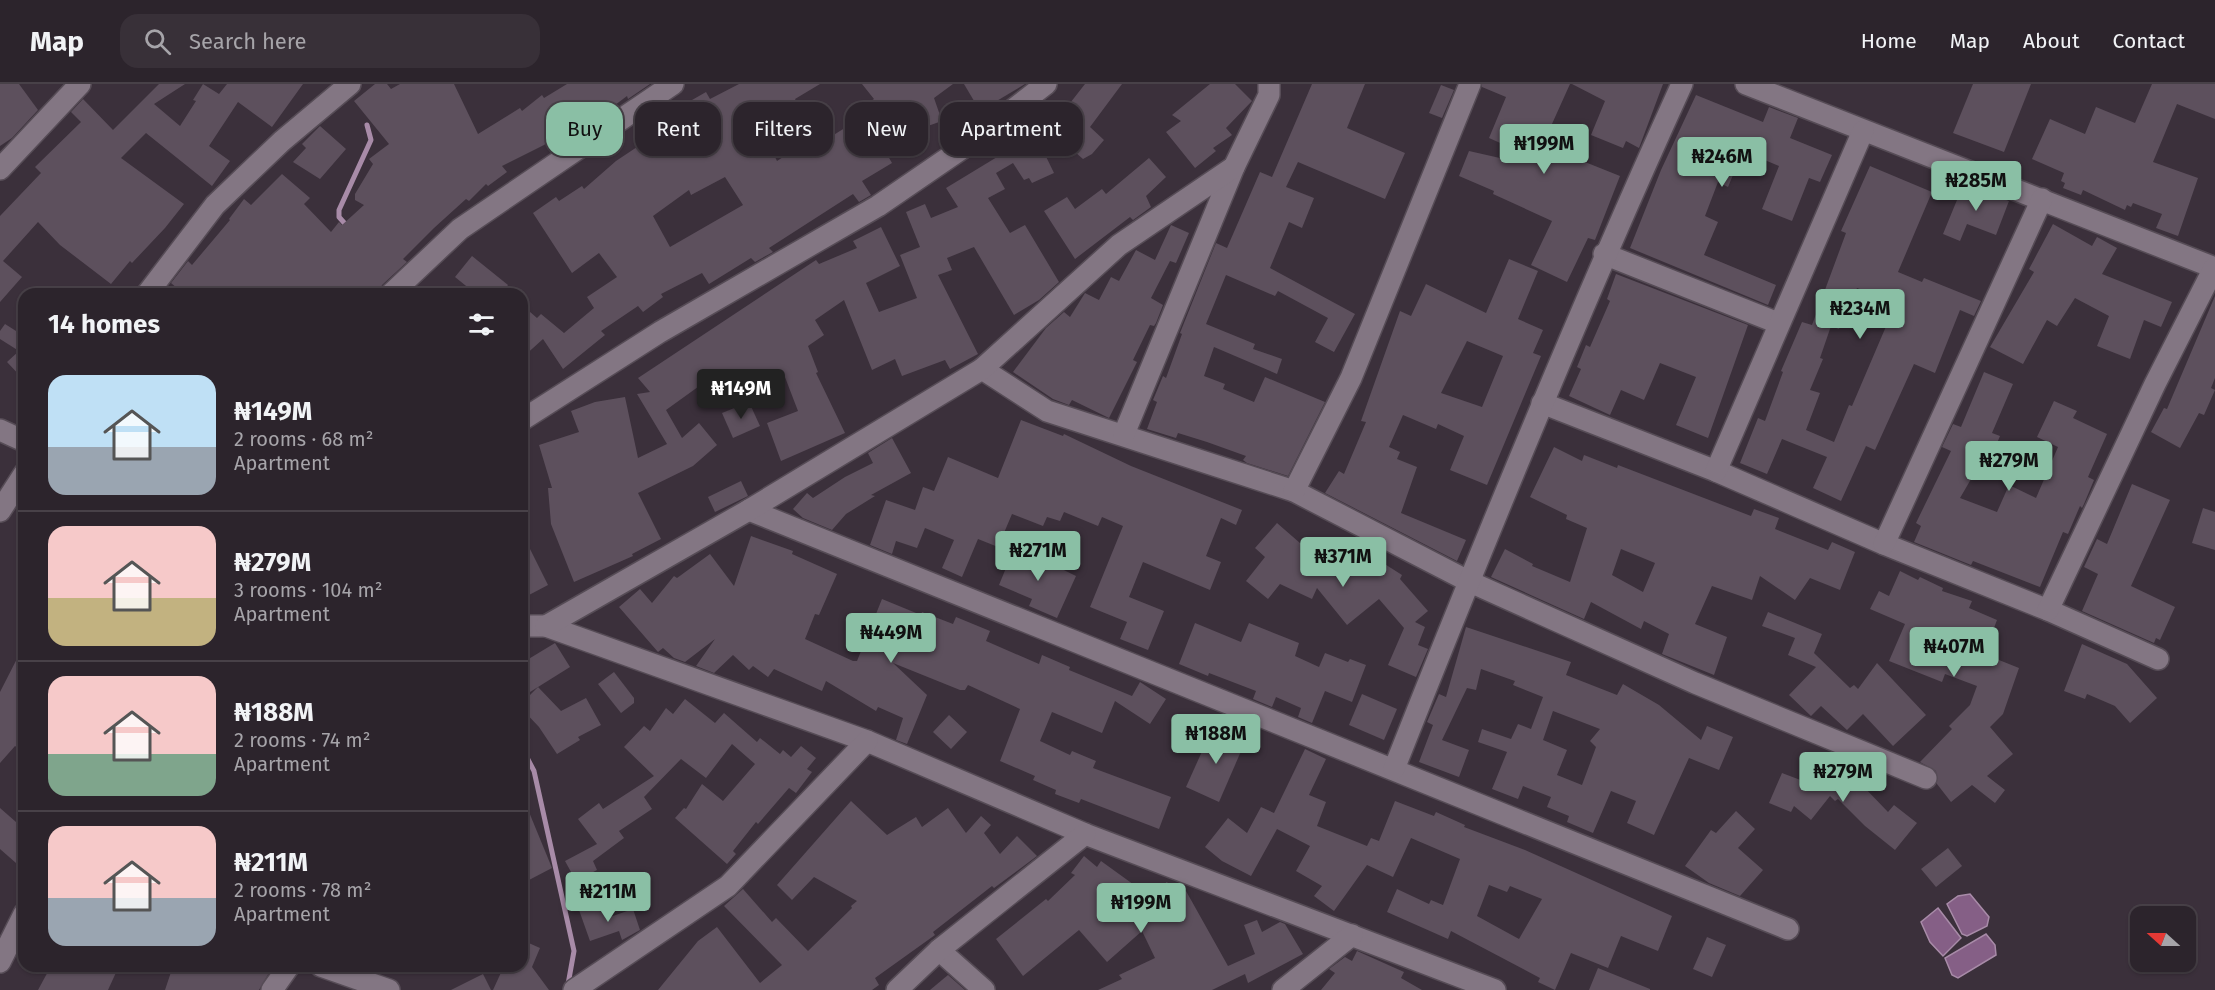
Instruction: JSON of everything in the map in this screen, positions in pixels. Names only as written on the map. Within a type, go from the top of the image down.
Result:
[{"type":"street","points":[[0,169],[80,84]]},
{"type":"street","points":[[152,288],[215,206],[282,141],[350,84]]},
{"type":"street","points":[[397,288],[460,229],[673,84]]},
{"type":"street","points":[[528,416],[660,332],[878,206],[970,143],[1046,84]]},
{"type":"street","points":[[1124,434],[1234,167],[1269,95],[1269,84]]},
{"type":"street","points":[[1294,490],[1352,378],[1470,84]]},
{"type":"street","points":[[1394,769],[1468,581],[1542,403],[1605,254],[1682,84]]},
{"type":"street","points":[[1746,84],[2214,268],[2048,610]]},
{"type":"street","points":[[1716,471],[1778,323],[1863,131]]},
{"type":"street","points":[[546,626],[749,510],[982,369],[1119,245],[1234,167]]},
{"type":"street","points":[[1884,544],[2042,199]]},
{"type":"street","points":[[1605,254],[1778,323]]},
{"type":"street","points":[[982,369],[1047,411],[1294,490],[1468,581],[1695,683],[1926,778]]},
{"type":"street","points":[[1542,403],[1716,471],[1884,544],[2048,610],[2158,659]]},
{"type":"street","points":[[0,430],[18,438]]},
{"type":"street","points":[[0,511],[18,483]]},
{"type":"street","points":[[749,510],[1788,929]]},
{"type":"street","points":[[528,626],[546,626],[867,741],[1085,834],[1495,990]]},
{"type":"street","points":[[574,990],[728,886],[867,741]]},
{"type":"street","points":[[897,990],[939,950],[1085,834]]},
{"type":"street","points":[[0,962],[18,926]]},
{"type":"street","points":[[1287,989],[1352,935]]},
{"type":"street","points":[[939,950],[984,990]]},
{"type":"street","points":[[272,990],[285,972]]},
{"type":"street","points":[[338,972],[389,990]]},
{"type":"shaded area","points":[[1970,894],[1989,917],[1987,926],[1967,936],[1962,934],[1947,904],[1958,896]]},
{"type":"shaded area","points":[[1938,908],[1961,938],[1943,956],[1930,942],[1921,922]]},
{"type":"shaded area","points":[[1986,934],[1995,945],[1996,955],[1958,978],[1952,975],[1945,958]]},
{"type":"building","points":[[0,84],[19,84],[38,110],[12,138],[0,146]]},
{"type":"building","points":[[159,84],[185,84],[154,104],[180,126],[196,101],[193,100],[203,84],[219,94],[227,84],[303,84],[272,127],[238,102],[209,146],[230,161],[212,186],[146,133],[121,158],[184,204],[165,228],[132,263],[130,261],[111,284],[60,245],[38,222],[3,261],[22,277],[0,302],[0,216],[41,173],[35,167],[81,122],[71,112],[83,99],[113,130]]},
{"type":"building","points":[[375,84],[387,84],[391,89],[400,84],[454,84],[478,134],[520,108],[522,111],[542,95],[544,98],[567,84],[650,84],[628,99],[627,96],[619,102],[546,102],[546,143],[502,166],[507,172],[488,186],[486,184],[469,201],[466,199],[434,228],[403,259],[407,262],[381,288],[177,288],[171,283],[188,261],[192,265],[230,220],[244,199],[251,205],[282,174],[310,198],[304,204],[331,232],[339,222],[342,225],[364,205],[355,200],[355,194],[373,164],[369,159],[389,144],[354,101]]},
{"type":"building","points":[[739,84],[820,84],[795,99],[796,102],[733,102],[733,156],[774,156],[777,161],[785,156],[833,156],[833,135],[845,128],[845,156],[888,156],[892,163],[862,181],[871,195],[859,202],[853,194],[769,248],[773,252],[755,262],[751,258],[709,284],[702,273],[661,294],[663,297],[643,312],[638,306],[601,331],[605,335],[563,369],[543,339],[528,353],[528,310],[537,318],[541,314],[564,333],[594,308],[587,297],[617,277],[599,253],[572,273],[533,213],[556,197],[559,201],[582,186],[584,189],[616,161],[635,148],[635,156],[721,156],[721,102],[693,102],[692,100],[706,92],[710,99]],"holes":[[[725,177],[743,205],[670,247],[653,216],[689,190],[691,195]]]},
{"type":"building","points":[[862,84],[953,84],[934,98],[940,122],[928,126],[928,102],[872,102],[874,99]]},
{"type":"building","points":[[964,84],[1025,84],[995,102],[975,102]]},
{"type":"building","points":[[1085,84],[1122,84],[1090,127],[1104,140],[1092,154],[1083,159],[1080,156],[1083,156],[1083,102],[1071,102]]},
{"type":"building","points":[[1210,84],[1235,84],[1252,101],[1226,128],[1232,135],[1213,148],[1216,151],[1195,168],[1166,132],[1181,121],[1172,115]]},
{"type":"building","points":[[1312,84],[1365,84],[1347,128],[1405,153],[1385,199],[1298,162],[1286,187],[1314,198],[1302,228],[1289,222],[1270,268],[1355,314],[1334,352],[1315,342],[1328,318],[1278,291],[1275,296],[1226,275],[1206,324],[1255,344],[1253,349],[1282,359],[1277,374],[1214,347],[1204,376],[1225,384],[1223,389],[1254,402],[1265,377],[1325,402],[1288,476],[1247,463],[1243,460],[1246,456],[1207,442],[1178,433],[1176,438],[1147,429],[1157,402],[1153,400],[1163,376],[1166,378],[1182,334],[1180,333],[1216,243],[1227,248],[1260,172],[1272,177]]},
{"type":"building","points":[[1482,84],[1570,84],[1547,135],[1548,140],[1587,157],[1585,162],[1620,176],[1595,240],[1588,238],[1567,282],[1531,265],[1552,221],[1459,176],[1469,151],[1522,163],[1525,154],[1489,138],[1506,97],[1482,87]]},
{"type":"building","points":[[1572,84],[1663,84],[1639,148],[1626,141],[1623,148],[1591,135],[1605,101]]},
{"type":"building","points":[[1973,84],[2031,84],[2004,152],[1953,133]]},
{"type":"building","points":[[2152,84],[2215,84],[2215,119],[2177,104],[2153,162],[2198,178],[2178,236],[2156,228],[2162,214],[2133,203],[2131,207],[2127,205],[2125,210],[2083,190],[2081,195],[2063,188],[2065,183],[2061,181],[2064,173],[2032,159],[2050,119],[2085,134],[2096,107],[2135,123]]},
{"type":"building","points":[[1441,85],[1454,90],[1442,118],[1429,113]]},
{"type":"building","points":[[1696,95],[1763,122],[1769,107],[1798,118],[1790,138],[1832,155],[1820,182],[1809,178],[1792,221],[1762,209],[1779,166],[1743,151],[1728,187],[1718,182],[1705,216],[1718,222],[1704,255],[1776,285],[1768,305],[1630,248],[1661,170]]},
{"type":"building","points":[[320,126],[346,149],[320,179],[293,162],[306,148],[302,144]]},
{"type":"building","points":[[999,156],[1046,156],[1054,173],[1032,183],[1029,178],[1024,180],[1013,163],[996,173],[1005,189],[988,198],[1010,233],[1025,225],[1059,282],[1039,300],[1014,315],[974,247],[947,258],[952,270],[938,275],[978,354],[950,369],[945,360],[902,376],[895,359],[872,370],[844,300],[815,320],[824,335],[808,346],[818,372],[816,373],[845,433],[781,461],[767,423],[798,411],[783,372],[751,388],[742,371],[714,387],[709,379],[666,410],[682,438],[699,423],[717,445],[693,466],[638,493],[661,539],[632,554],[633,556],[574,582],[551,524],[548,488],[552,488],[539,445],[579,432],[571,411],[595,402],[625,397],[638,458],[667,444],[637,394],[650,392],[638,378],[816,260],[819,264],[857,248],[853,241],[881,227],[900,266],[866,283],[879,312],[917,298],[900,255],[920,247],[906,212],[925,204],[931,218],[958,207],[946,188]]},
{"type":"building","points":[[1149,158],[1166,177],[1146,196],[1151,207],[1133,220],[1130,217],[1075,259],[1044,211],[1067,197],[1075,209],[1102,189],[1106,194]]},
{"type":"building","points":[[1870,166],[1932,192],[1898,272],[1922,282],[1924,278],[1981,301],[1974,316],[1960,310],[1935,373],[1914,364],[1875,450],[1866,446],[1841,501],[1813,488],[1827,457],[1782,439],[1767,474],[1740,463],[1758,418],[1765,421],[1783,372],[1781,371],[1802,322],[1812,325],[1846,233],[1841,231]],"holes":[[[1857,288],[1896,303],[1834,442],[1806,430],[1820,393],[1810,390],[1823,359],[1820,358],[1831,326],[1839,329]]]},
{"type":"building","points":[[1964,183],[2009,201],[1996,235],[1967,224],[1960,241],[1943,234]]},
{"type":"building","points":[[2053,224],[2092,246],[2097,237],[2117,248],[2102,274],[2172,302],[2161,327],[2144,320],[2130,359],[2097,346],[2109,316],[2075,298],[2057,326],[2047,320],[2023,364],[1990,347],[2034,272],[2029,269]]},
{"type":"building","points":[[1171,225],[1189,233],[1176,263],[1170,261],[1151,298],[1163,305],[1156,323],[1154,326],[1150,325],[1133,360],[1137,362],[1109,418],[1072,400],[1069,405],[1053,399],[1013,372],[1046,328],[1064,312],[1070,317],[1085,293],[1099,300],[1111,277],[1119,281],[1136,250],[1155,260]]},
{"type":"building","points":[[472,256],[508,285],[506,288],[469,288],[455,277]]},
{"type":"building","points":[[1509,259],[1538,271],[1518,319],[1543,330],[1533,353],[1541,356],[1487,485],[1450,470],[1464,436],[1438,424],[1436,429],[1403,415],[1389,447],[1400,452],[1397,459],[1417,467],[1401,513],[1466,540],[1457,561],[1325,493],[1339,471],[1344,474],[1366,422],[1361,421],[1400,311],[1411,316],[1426,284],[1486,313]],"holes":[[[1467,341],[1503,356],[1482,407],[1441,393]]]},
{"type":"building","points":[[1616,274],[1748,325],[1708,438],[1676,425],[1696,377],[1660,363],[1644,400],[1621,390],[1610,415],[1569,396],[1581,369],[1577,367],[1586,345],[1590,347],[1610,301],[1607,299]]},
{"type":"building","points":[[2215,296],[2215,378],[2211,388],[2215,390],[2204,415],[2199,413],[2180,448],[2151,432],[2164,408],[2167,409]]},
{"type":"building","points":[[5,324],[18,332],[18,350],[0,339],[0,331]]},
{"type":"building","points":[[18,352],[18,374],[7,362]]},
{"type":"building","points":[[1984,372],[2013,384],[1992,433],[2000,436],[1988,465],[1981,462],[1960,498],[1997,512],[2009,485],[2036,498],[2058,447],[2037,437],[2054,401],[2077,411],[2073,418],[2107,434],[2088,477],[2094,480],[2084,504],[2082,508],[2080,506],[2068,534],[2063,532],[2040,587],[1973,561],[1971,565],[1914,542],[1921,526],[1916,523],[1951,451],[1942,447],[1953,424],[1961,427]]},
{"type":"building","points":[[749,402],[760,426],[733,438],[722,413]]},
{"type":"building","points":[[1021,420],[1063,436],[1064,434],[1131,466],[1242,510],[1236,525],[1221,518],[1206,556],[1221,562],[1210,590],[1143,562],[1129,597],[1164,611],[1148,650],[1120,639],[1127,622],[1090,607],[1123,526],[1102,517],[1098,526],[1064,512],[1060,521],[1047,517],[1043,526],[1012,514],[998,547],[978,539],[962,577],[942,568],[954,540],[925,528],[917,548],[896,541],[892,554],[870,545],[886,500],[915,510],[923,487],[934,491],[948,457],[998,478]]},
{"type":"building","points":[[892,438],[911,473],[871,495],[875,496],[846,514],[832,530],[803,518],[793,509],[807,493],[813,498],[845,477],[873,463],[868,453]]},
{"type":"building","points":[[1554,447],[1582,461],[1584,455],[1617,468],[1618,465],[1751,516],[1754,509],[1779,518],[1775,529],[1828,550],[1832,542],[1855,552],[1840,590],[1810,578],[1795,600],[1760,576],[1752,600],[1712,586],[1695,624],[1727,637],[1714,675],[1662,654],[1669,634],[1644,621],[1641,629],[1591,602],[1584,619],[1491,577],[1505,549],[1533,564],[1532,566],[1570,582],[1587,528],[1566,519],[1567,515],[1530,497]],"holes":[[[1621,549],[1655,563],[1643,592],[1612,575]]]},
{"type":"building","points":[[741,481],[748,496],[715,512],[708,497]]},
{"type":"building","points":[[2132,484],[2170,500],[2131,586],[2175,607],[2160,640],[2156,638],[2154,643],[2082,611],[2098,574],[2084,567],[2097,539],[2107,544]]},
{"type":"building","points":[[2203,508],[2215,512],[2215,550],[2192,543]]},
{"type":"building","points":[[1277,523],[1308,550],[1311,544],[1349,562],[1359,552],[1375,569],[1380,561],[1402,575],[1400,579],[1428,611],[1415,622],[1425,627],[1418,645],[1428,649],[1416,677],[1388,665],[1404,628],[1379,599],[1347,625],[1317,588],[1312,599],[1280,584],[1268,599],[1246,581],[1265,557],[1255,548]]},
{"type":"building","points":[[751,536],[793,551],[792,554],[837,574],[819,615],[815,614],[805,639],[853,661],[857,661],[882,599],[921,615],[922,612],[953,624],[956,617],[990,631],[986,641],[1039,664],[1042,655],[1070,667],[1069,670],[1132,696],[1140,682],[1166,699],[1150,724],[1115,701],[1102,733],[1052,712],[1040,741],[1070,755],[1072,751],[1096,761],[1093,768],[1171,797],[1159,829],[1081,799],[1079,803],[1055,794],[1056,790],[1033,780],[1035,776],[1000,761],[1020,709],[968,685],[965,690],[960,690],[893,663],[927,695],[907,744],[896,740],[903,718],[878,707],[876,711],[826,681],[822,691],[774,669],[768,677],[753,666],[749,670],[733,655],[714,673],[696,666],[715,639],[685,662],[674,658],[663,648],[658,652],[619,607],[640,589],[652,603],[674,576],[677,578],[710,554],[734,586]]},
{"type":"building","points":[[528,545],[548,585],[529,595],[528,593]]},
{"type":"building","points":[[1015,546],[1076,576],[1057,618],[1029,606],[1032,599],[999,585]]},
{"type":"building","points":[[1900,571],[1918,580],[1920,577],[1943,588],[1942,591],[1972,601],[1969,608],[1997,620],[1984,654],[2019,668],[2003,714],[1990,727],[2013,754],[1987,776],[2005,790],[1995,803],[1972,785],[1951,802],[1937,784],[1936,771],[1920,762],[1952,729],[1949,726],[1970,705],[1977,686],[1945,674],[1942,682],[1889,661],[1905,624],[1870,609],[1879,591],[1889,596]]},
{"type":"building","points":[[1768,612],[1822,634],[1814,653],[1850,688],[1854,685],[1858,689],[1877,663],[1926,715],[1893,746],[1863,714],[1847,730],[1821,706],[1811,716],[1789,695],[1816,667],[1788,655],[1795,638],[1762,626]]},
{"type":"building","points":[[1195,623],[1241,642],[1249,623],[1299,643],[1295,656],[1319,667],[1325,653],[1348,662],[1350,659],[1366,665],[1352,702],[1325,691],[1312,723],[1298,717],[1301,708],[1276,697],[1272,707],[1253,699],[1256,691],[1179,664]]},
{"type":"building","points":[[1466,627],[1571,662],[1566,675],[1617,695],[1623,684],[1659,705],[1701,740],[1707,726],[1733,737],[1719,770],[1689,758],[1654,835],[1627,823],[1636,801],[1611,791],[1593,833],[1567,822],[1569,816],[1547,807],[1551,797],[1523,786],[1518,799],[1492,789],[1507,752],[1478,742],[1482,729],[1511,739],[1518,724],[1531,729],[1543,697],[1513,685],[1515,681],[1481,669],[1476,690],[1467,688],[1442,740],[1469,750],[1459,777],[1419,762],[1433,725],[1427,722],[1439,694],[1446,697]],"holes":[[[1553,711],[1600,729],[1590,741],[1596,747],[1582,785],[1557,775],[1567,750],[1543,740]]]},
{"type":"building","points":[[555,643],[570,667],[530,692],[528,659]]},
{"type":"building","points":[[2082,644],[2127,664],[2157,698],[2130,723],[2115,706],[2087,694],[2085,699],[2064,691]]},
{"type":"building","points":[[18,657],[18,748],[15,746],[0,763],[0,692]]},
{"type":"building","points":[[614,672],[634,698],[634,703],[621,713],[598,684]]},
{"type":"building","points":[[538,687],[561,711],[586,698],[601,725],[578,737],[580,740],[557,754],[539,727],[528,715],[528,697]]},
{"type":"building","points":[[1362,694],[1397,709],[1384,740],[1349,725]]},
{"type":"building","points":[[685,699],[715,723],[724,713],[757,742],[760,738],[780,754],[783,750],[791,757],[801,746],[816,758],[807,769],[812,772],[796,793],[789,788],[758,824],[756,822],[733,851],[736,854],[727,864],[675,818],[684,808],[686,809],[702,784],[723,801],[755,764],[732,744],[706,778],[681,759],[644,797],[652,809],[619,831],[624,838],[593,861],[597,870],[576,881],[565,861],[597,844],[578,819],[599,803],[603,809],[654,776],[624,747],[644,726],[650,731],[666,708],[673,714]]},
{"type":"building","points":[[949,715],[967,732],[951,749],[933,732]]},
{"type":"building","points":[[1213,727],[1245,742],[1219,802],[1186,787]]},
{"type":"building","points":[[1305,749],[1326,759],[1309,795],[1326,802],[1317,826],[1367,846],[1371,838],[1379,841],[1395,801],[1434,816],[1436,812],[1465,825],[1464,827],[1525,850],[1672,916],[1658,951],[1621,936],[1608,968],[1571,953],[1555,990],[1538,982],[1540,978],[1451,931],[1448,939],[1387,912],[1397,889],[1429,904],[1431,900],[1443,905],[1460,859],[1411,838],[1393,877],[1367,865],[1334,911],[1314,896],[1322,886],[1296,871],[1310,846],[1277,829],[1251,876],[1222,861],[1205,847],[1228,818],[1247,833],[1261,807],[1274,813]],"holes":[[[1489,885],[1507,892],[1510,886],[1542,899],[1519,939],[1477,916]]]},
{"type":"building","points":[[1834,763],[1858,789],[1862,785],[1888,812],[1894,805],[1917,823],[1895,850],[1865,826],[1838,799],[1835,801],[1830,796],[1811,820],[1794,806],[1791,812],[1769,803],[1782,773],[1811,784]]},
{"type":"building","points":[[851,801],[887,835],[916,817],[922,827],[948,808],[966,833],[981,816],[991,825],[984,833],[1000,854],[1017,836],[1037,856],[994,888],[992,886],[933,932],[935,935],[875,978],[879,985],[872,990],[658,990],[698,941],[717,927],[760,983],[782,965],[724,906],[743,889],[772,922],[776,918],[808,951],[852,908],[851,906],[857,901],[814,877],[792,900],[777,885]]},
{"type":"building","points":[[0,808],[18,824],[18,865],[0,849]]},
{"type":"building","points":[[528,810],[552,868],[529,880],[528,878]]},
{"type":"building","points":[[1736,811],[1755,829],[1738,848],[1763,870],[1740,896],[1709,883],[1685,866],[1711,830],[1716,833]]},
{"type":"building","points":[[1948,848],[1962,866],[1936,887],[1921,869]]},
{"type":"building","points":[[1084,856],[1097,867],[1101,861],[1137,887],[1143,883],[1150,893],[1167,882],[1177,896],[1186,891],[1228,966],[1255,954],[1244,925],[1257,920],[1262,932],[1280,922],[1285,924],[1303,954],[1248,983],[1245,974],[1212,990],[1098,990],[1122,979],[1119,975],[1155,958],[1142,931],[1107,962],[1079,930],[1023,976],[996,939],[1046,899],[1048,901],[1075,875],[1071,873]]},
{"type":"building","points":[[601,902],[607,918],[633,909],[640,930],[622,940],[619,931],[590,941],[579,910]]},
{"type":"building","points":[[1707,937],[1726,945],[1712,977],[1693,969]]},
{"type":"building","points":[[528,943],[540,948],[532,967],[549,990],[493,990],[501,972],[528,972]]},
{"type":"building","points":[[1357,951],[1404,972],[1401,978],[1422,990],[1321,990],[1335,973],[1329,969],[1345,957],[1352,961]]},
{"type":"building","points":[[1598,968],[1650,989],[1650,990],[1589,990]]},
{"type":"building","points":[[48,972],[116,972],[108,990],[38,990]]},
{"type":"building","points":[[171,972],[270,972],[259,990],[165,990]]},
{"type":"building","points":[[483,974],[491,990],[451,990]]},
{"type":"building","points":[[948,975],[965,990],[930,990]]},
{"type":"waterway","points":[[347,226],[339,217],[339,210],[371,140],[367,125]]},
{"type":"waterway","points":[[528,760],[534,771],[574,951],[567,990]]}]
